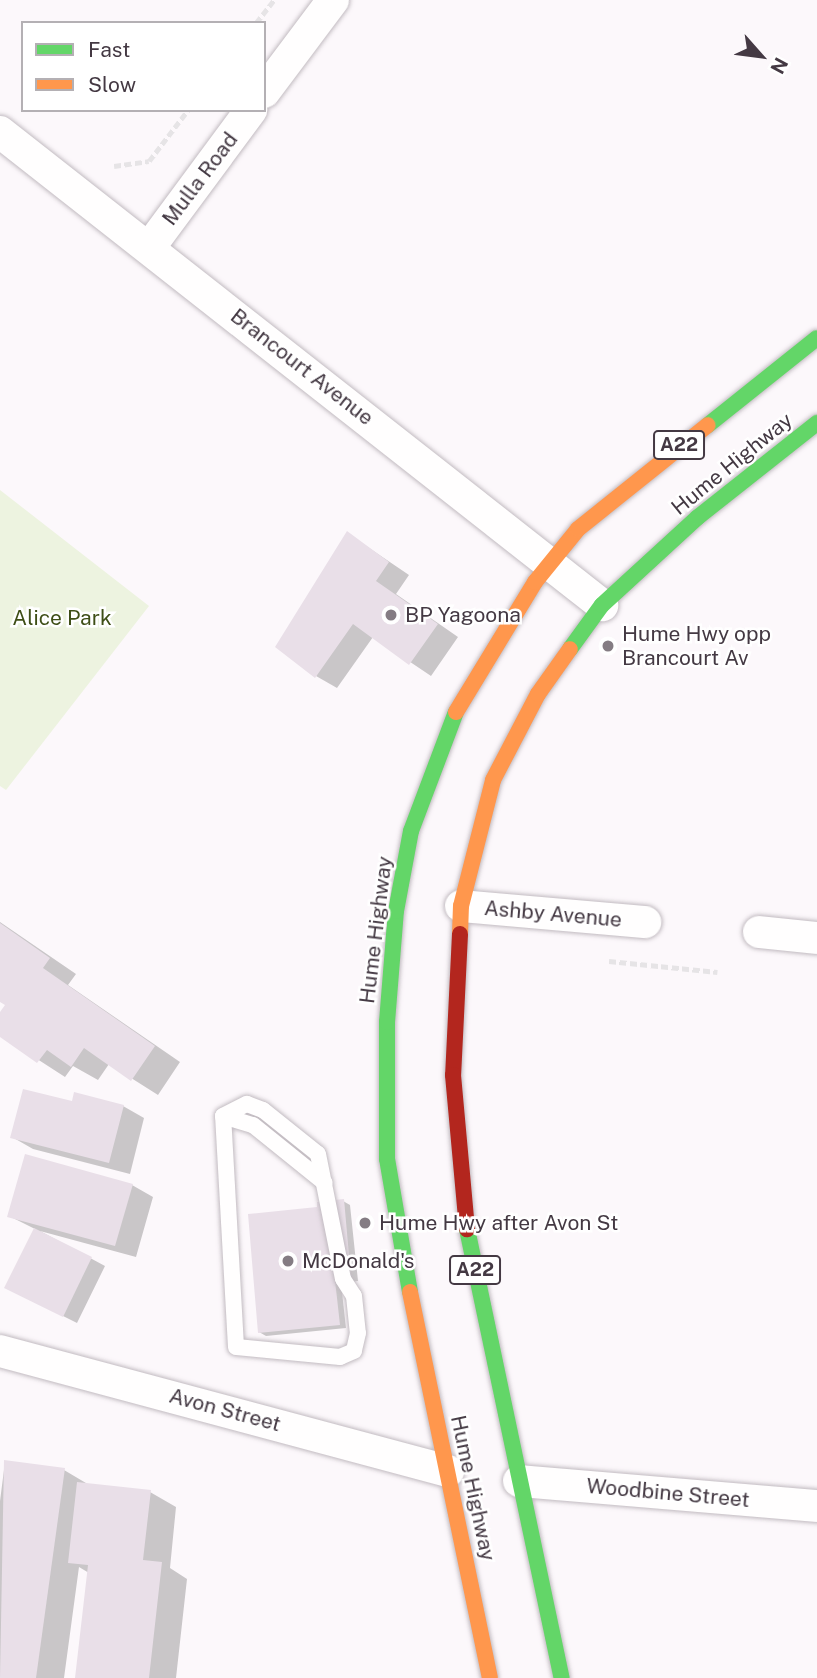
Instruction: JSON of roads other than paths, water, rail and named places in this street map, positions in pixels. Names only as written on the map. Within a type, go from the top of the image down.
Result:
[{"type":"highway","name":"Hume Highway","points":[[490,1678],[392,1207],[387,1159],[387,1022],[396,911],[411,831],[453,717],[494,645],[551,562],[578,529],[817,338]]},
{"type":"highway","name":"Hume Highway","points":[[562,1678],[461,1193],[453,1075],[461,906],[493,780],[538,694],[602,605],[698,517],[817,423]]},
{"type":"street","points":[[266,89],[333,0]]},
{"type":"street","name":"Mulla Road","points":[[149,248],[250,112]]},
{"type":"street","name":"Brancourt Avenue","points":[[0,132],[551,562],[602,605]]},
{"type":"street","name":"Ashby Avenue","points":[[461,906],[645,922]]},
{"type":"street","points":[[759,932],[817,938]]},
{"type":"street","name":"Avon Street","points":[[0,1351],[449,1471]]},
{"type":"street","name":"Woodbine Street","points":[[519,1481],[817,1506]]},
{"type":"lane","points":[[247,1104],[263,1110],[318,1154],[343,1279],[354,1296],[358,1333],[354,1352],[340,1357],[236,1347],[223,1116],[247,1104]]},
{"type":"place","name":"BP Yagoona","points":[[391,615]]},
{"type":"place","name":"Hume Hwy opp Brancourt Av","points":[[608,646]]},
{"type":"place","name":"Hume Hwy after Avon St","points":[[365,1223]]},
{"type":"place","name":"McDonald's","points":[[288,1261]]},
{"type":"park label","name":"Alice Park","points":[[62,618]]}]
